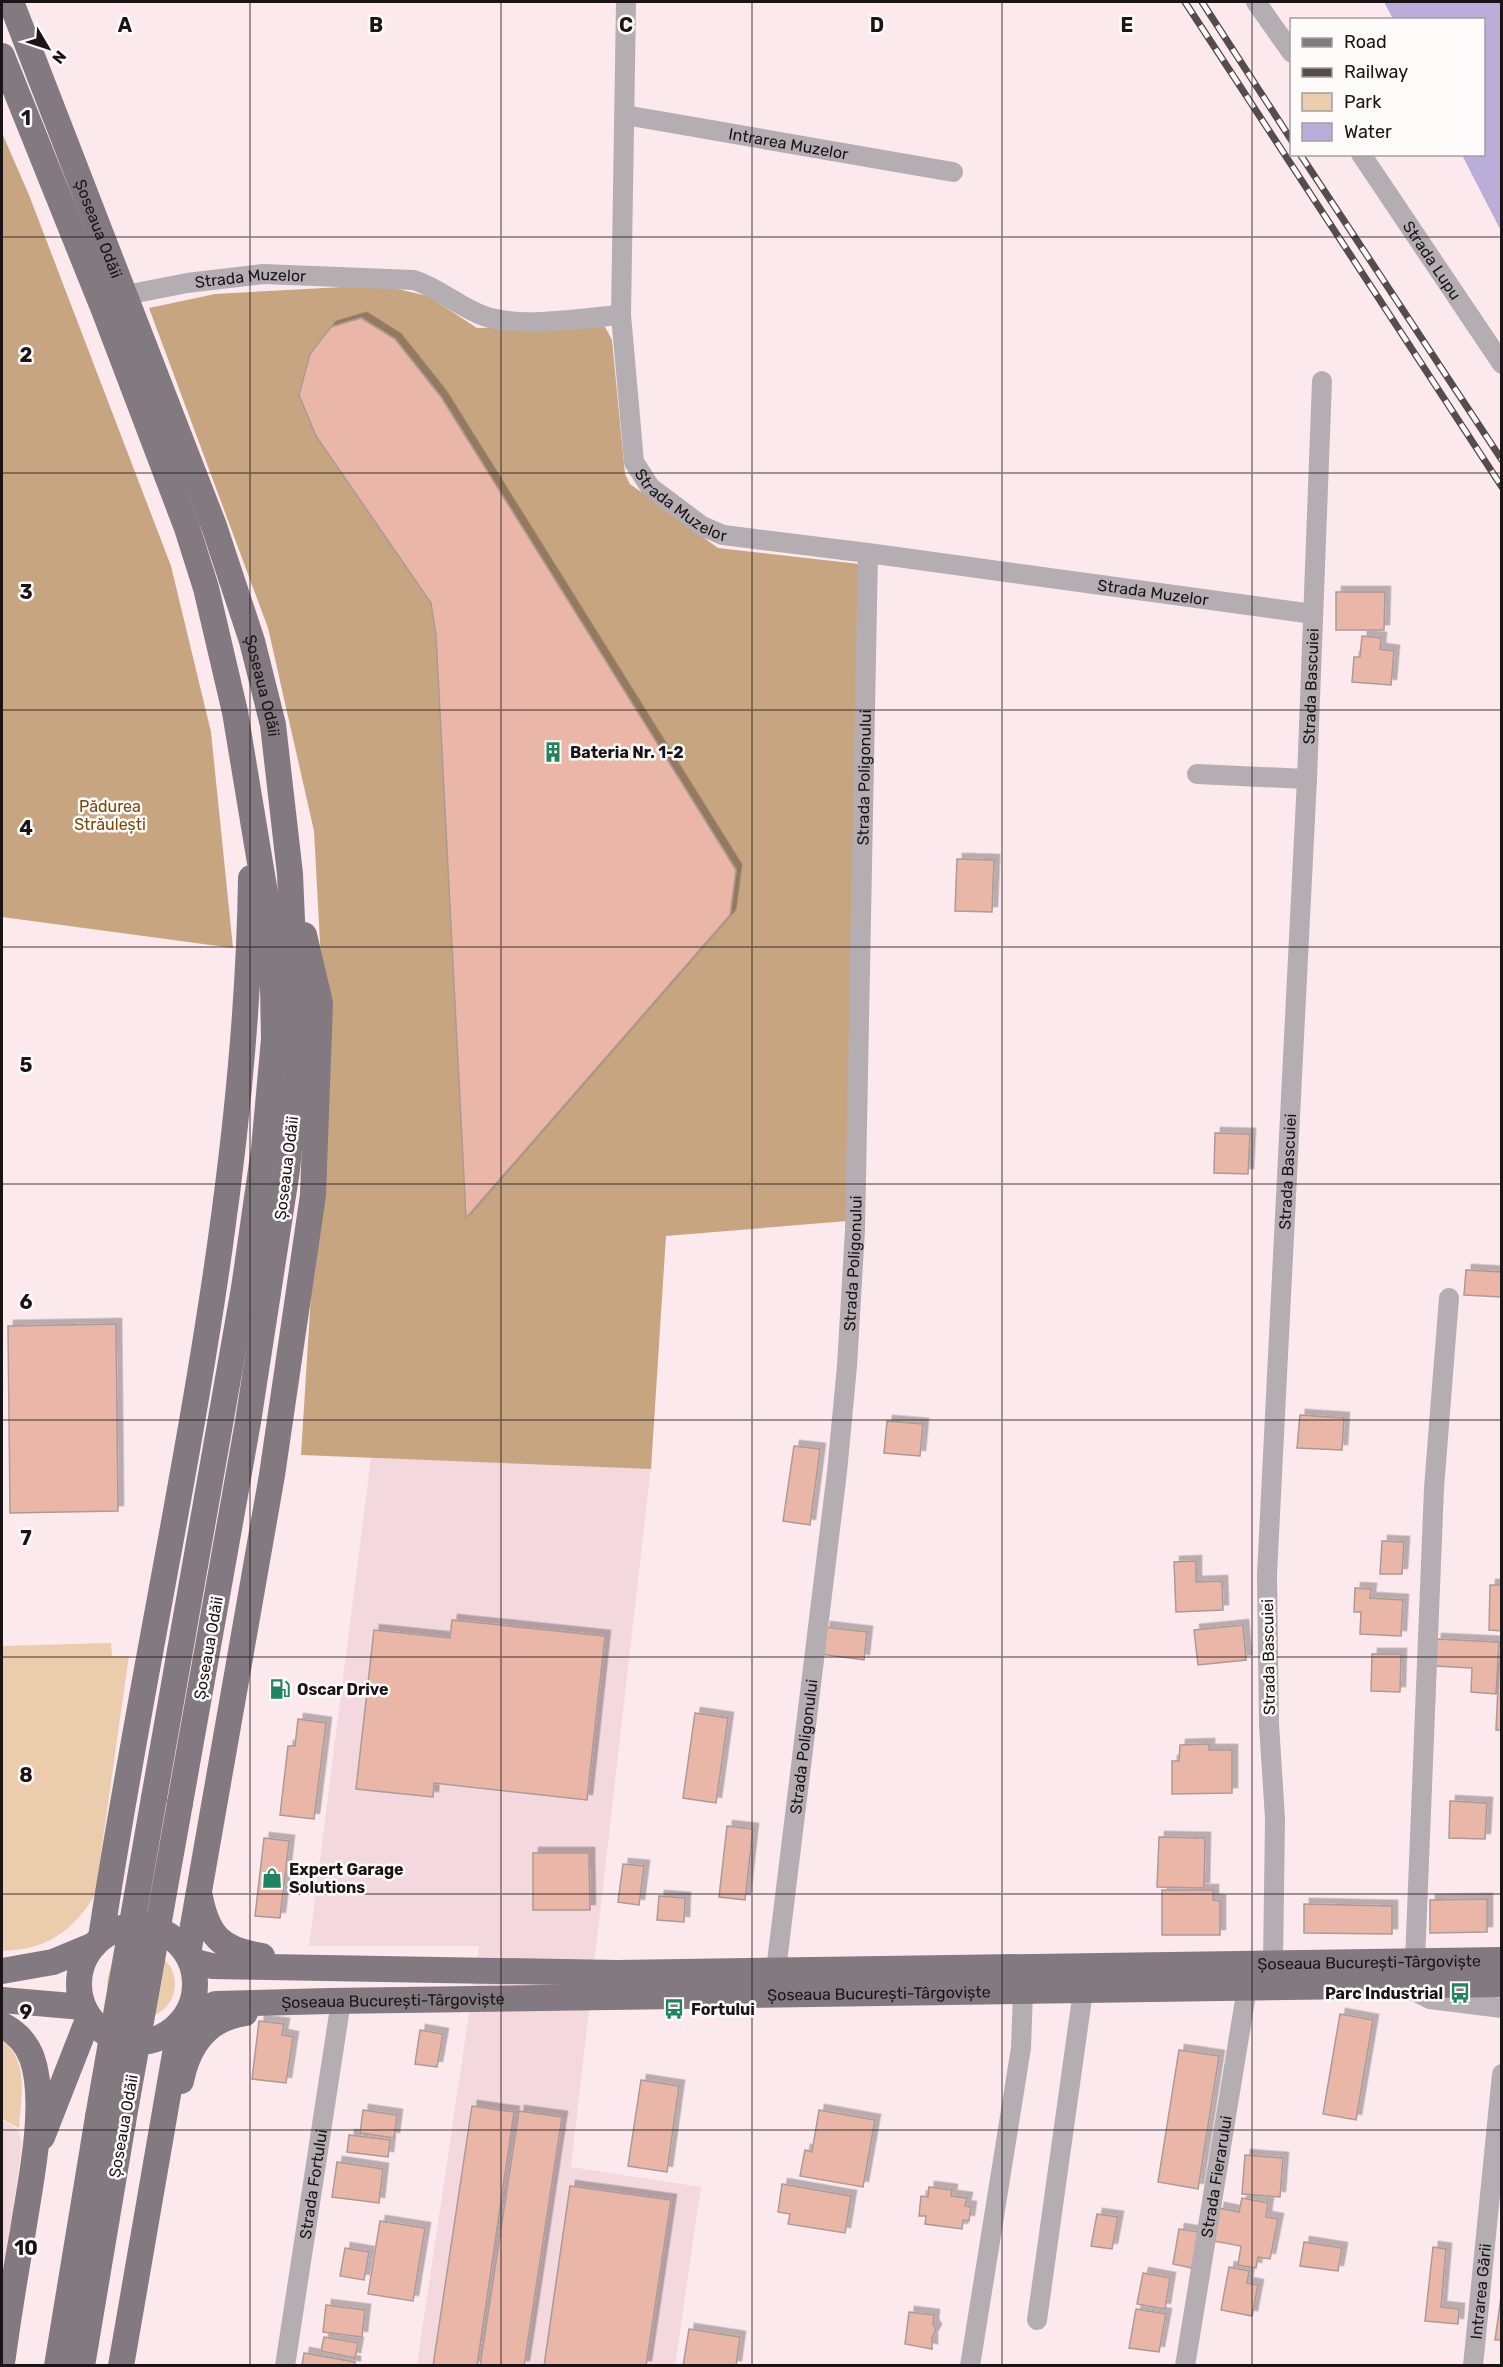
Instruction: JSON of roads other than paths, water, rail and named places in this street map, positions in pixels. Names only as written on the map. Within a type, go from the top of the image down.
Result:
[{"type":"main road","name":"Șoseaua Odăii","points":[[11,2],[214,526],[252,641],[273,724],[290,874],[298,1058],[287,1170],[248,1422],[123,2122],[82,2366]]},
{"type":"main road","name":"Șoseaua Odăii","points":[[2,56],[104,310],[203,578],[235,712],[272,935],[274,1039],[268,1116],[244,1288],[98,2117],[57,2366]]},
{"type":"main road","points":[[183,2020],[154,2040],[132,2042],[111,2037],[86,2012],[79,1991],[80,1974],[85,1958],[98,1941],[194,1408],[228,1189],[239,1098],[249,969],[252,817]]},
{"type":"main road","points":[[121,2366],[154,2167],[183,2020],[192,2005],[196,1983],[190,1958],[198,1891],[272,1475],[313,1196],[320,1003],[290,874]]},
{"type":"main road","points":[[198,1891],[214,1935],[228,1948],[314,1968]]},
{"type":"main road","points":[[2,1971],[53,1962],[116,1930],[132,1926],[148,1926],[164,1932],[178,1941],[190,1958]]},
{"type":"main road","name":"Șoseaua București-Târgoviște","points":[[190,1958],[212,1966],[573,1972],[1502,1960]]},
{"type":"main road","name":"Șoseaua București-Târgoviște","points":[[183,2020],[216,2004],[1502,1984]]},
{"type":"main road","points":[[2,2000],[86,2012]]},
{"type":"main road","points":[[154,2167],[169,2131],[183,2068],[208,2026],[236,2014],[335,2001]]},
{"type":"main road","points":[[34,2159],[86,2012]]},
{"type":"main road","points":[[2,2025],[12,2030],[24,2042],[32,2058],[37,2095],[34,2159],[2,2363]]},
{"type":"street","points":[[621,315],[626,2]]},
{"type":"street","points":[[1256,2],[1290,50]]},
{"type":"street","points":[[2,87],[24,111]]},
{"type":"street","name":"Intrarea Muzelor","points":[[625,115],[953,172]]},
{"type":"street","name":"Strada Lupu","points":[[1362,156],[1502,364]]},
{"type":"street","name":"Strada Muzelor","points":[[126,295],[226,277],[263,274],[298,275],[414,280],[429,285],[480,314],[508,322],[621,315],[634,462],[650,487],[702,526],[717,533],[1313,614]]},
{"type":"street","name":"Strada Bascuiei","points":[[1273,1963],[1275,1819],[1269,1724],[1267,1574],[1307,779],[1322,381]]},
{"type":"street","name":"Strada Poligonului","points":[[776,1970],[837,1472],[847,1366],[855,1230],[868,552]]},
{"type":"street","points":[[1197,774],[1307,779]]},
{"type":"street","points":[[1415,1961],[1434,1488],[1449,1298]]},
{"type":"street","points":[[1402,1985],[1430,1999],[1502,2008]]},
{"type":"street","name":"Strada Fierarului","points":[[1185,2366],[1247,1988]]},
{"type":"street","points":[[1037,2320],[1083,1991]]},
{"type":"street","points":[[970,2366],[1021,2048],[1023,1992]]},
{"type":"street","name":"Strada Fortului","points":[[285,2366],[335,2001]]},
{"type":"street","name":"Intrarea Gării","points":[[1473,2366],[1502,2074]]},
{"type":"water","points":[[1384,2],[1501,2],[1501,231],[1463,156],[1485,156],[1485,18],[1392,18]]},
{"type":"railway","points":[[1185,2],[1502,487]]},
{"type":"railway","points":[[1202,2],[1290,138]]},
{"type":"railway","points":[[1301,156],[1502,460]]},
{"type":"place","name":"Bateria Nr. 1-2","points":[[553,752]]},
{"type":"place","name":"Oscar Drive","points":[[280,1689]]},
{"type":"place","name":"Expert Garage Solutions","points":[[272,1878]]},
{"type":"place","name":"Parc Industrial","points":[[1460,1993]]},
{"type":"place","name":"Fortului","points":[[674,2009]]},
{"type":"park label","name":"Pădurea Străulești","points":[[110,815]]}]
